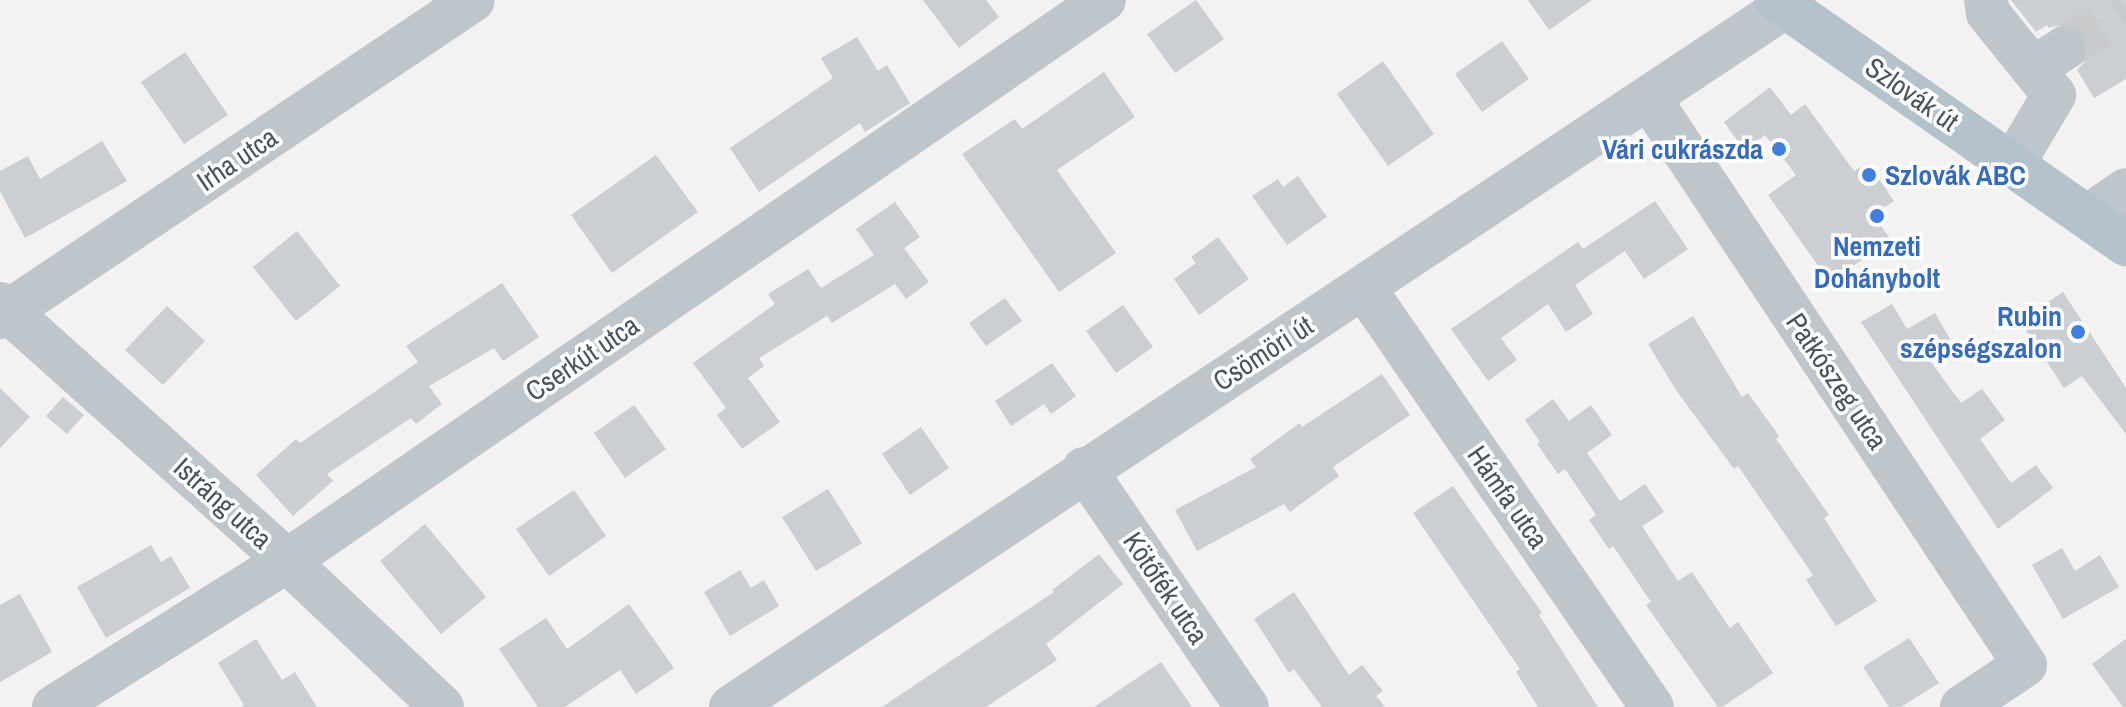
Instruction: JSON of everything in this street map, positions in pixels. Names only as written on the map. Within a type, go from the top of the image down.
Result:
[{"type":"main road","name":"Szlovák út","points":[[1786,2],[2126,244]]},
{"type":"street","name":"Irha utca","points":[[3,311],[473,0]]},
{"type":"street","name":"Cserkút utca","points":[[54,707],[287,561],[1104,0]]},
{"type":"street","points":[[1986,0],[1988,13],[2048,59],[2054,95],[2013,164]]},
{"type":"street","name":"Csömöri út","points":[[731,707],[1084,469],[1649,98],[1786,2]]},
{"type":"street","name":"Patkószeg utca","points":[[1649,98],[2025,665],[1962,707]]},
{"type":"street","points":[[2087,217],[2126,190]]},
{"type":"street","name":"Hámfa utca","points":[[1364,288],[1652,707]]},
{"type":"street","name":"Istráng utca","points":[[3,311],[287,561],[442,707]]},
{"type":"street","name":"Kötőfék utca","points":[[1084,469],[1247,707]]},
{"type":"building","points":[[923,0],[986,0],[999,17],[959,48]]},
{"type":"building","points":[[1196,0],[1224,39],[1175,73],[1147,34]]},
{"type":"building","points":[[1528,0],[1592,0],[1549,30]]},
{"type":"building","points":[[2011,0],[2126,0],[2126,79],[2094,98],[2077,70],[2085,61],[2088,49],[2084,35],[2075,27],[2063,24],[2049,28],[2047,25],[2036,32]]},
{"type":"building","points":[[857,37],[878,71],[887,65],[910,103],[865,132],[860,123],[759,192],[730,148],[833,78],[821,58]]},
{"type":"building","points":[[1502,41],[1529,79],[1482,112],[1455,74]]},
{"type":"building","points":[[185,52],[228,115],[184,144],[141,82]]},
{"type":"building","points":[[1383,61],[1434,134],[1388,166],[1337,94]]},
{"type":"building","points":[[1104,72],[1135,117],[1057,170],[1116,253],[1059,292],[962,154],[1015,119],[1022,129]]},
{"type":"building","points":[[1770,87],[1791,115],[1805,104],[1854,171],[1868,163],[1894,201],[1873,215],[1892,241],[1829,281],[1768,195],[1796,175],[1765,135],[1744,150],[1724,122]]},
{"type":"building","points":[[102,141],[127,181],[25,238],[0,191],[0,171],[28,156],[40,179]]},
{"type":"building","points":[[656,155],[698,212],[612,273],[571,215]]},
{"type":"building","points":[[1298,176],[1327,217],[1287,245],[1252,196],[1278,179],[1283,187]]},
{"type":"building","points":[[1655,201],[1688,249],[1644,279],[1625,251],[1575,285],[1593,314],[1566,332],[1548,304],[1501,338],[1517,360],[1488,381],[1451,329],[1578,242],[1583,249]]},
{"type":"building","points":[[895,202],[920,237],[904,248],[929,282],[906,299],[895,284],[832,323],[827,316],[759,358],[764,366],[748,378],[780,422],[742,449],[717,415],[726,408],[693,363],[775,304],[768,294],[808,269],[821,288],[874,255],[856,229]]},
{"type":"building","points":[[297,231],[340,286],[296,321],[253,267]]},
{"type":"building","points":[[1218,237],[1249,279],[1199,315],[1174,279],[1196,263],[1191,257]]},
{"type":"building","points":[[502,283],[539,337],[503,361],[494,348],[429,386],[442,404],[416,424],[411,418],[327,474],[333,481],[293,516],[256,475],[296,439],[300,443],[418,362],[406,346]]},
{"type":"building","points":[[2063,292],[2126,388],[2126,434],[2082,376],[2064,388],[2020,321]]},
{"type":"building","points":[[1005,298],[1022,321],[986,346],[969,323]]},
{"type":"building","points":[[1892,304],[1907,329],[1935,313],[1950,339],[1925,354],[1961,403],[1982,389],[2005,420],[1980,439],[2011,483],[2036,465],[2053,488],[1998,529],[1861,322]]},
{"type":"building","points":[[1123,305],[1153,347],[1116,373],[1086,331]]},
{"type":"building","points":[[167,306],[205,341],[163,385],[125,350]]},
{"type":"building","points":[[1693,316],[1742,397],[1748,393],[1779,436],[1776,439],[1829,515],[1824,518],[1877,601],[1836,626],[1806,580],[1813,575],[1738,466],[1734,469],[1676,390],[1648,344]]},
{"type":"building","points":[[1052,363],[1076,396],[1051,414],[1044,404],[1011,426],[995,401]]},
{"type":"building","points":[[1382,374],[1410,415],[1333,467],[1339,476],[1290,512],[1284,504],[1197,551],[1175,510],[1256,467],[1250,459],[1300,423],[1302,427]]},
{"type":"building","points":[[0,388],[30,417],[0,448]]},
{"type":"building","points":[[63,397],[84,415],[67,434],[46,416]]},
{"type":"building","points":[[1553,399],[1569,421],[1591,405],[1612,435],[1587,453],[1620,501],[1645,484],[1664,512],[1642,526],[1678,581],[1692,572],[1730,628],[1738,622],[1773,673],[1718,707],[1646,605],[1651,602],[1613,546],[1609,549],[1589,520],[1596,515],[1565,469],[1558,474],[1537,444],[1540,442],[1525,420]]},
{"type":"building","points":[[634,405],[666,449],[625,478],[594,433]]},
{"type":"building","points":[[921,427],[949,468],[910,495],[882,454]]},
{"type":"building","points":[[1453,486],[1542,613],[1539,615],[1598,707],[1538,707],[1516,672],[1520,669],[1413,513]]},
{"type":"building","points":[[828,489],[862,543],[816,571],[782,517]]},
{"type":"building","points":[[574,490],[606,536],[549,576],[516,529]]},
{"type":"building","points":[[425,524],[486,597],[441,634],[380,561]]},
{"type":"building","points":[[151,545],[161,562],[171,556],[190,588],[106,638],[77,587]]},
{"type":"building","points":[[2062,548],[2075,571],[2100,555],[2119,587],[2063,619],[2032,565]]},
{"type":"building","points":[[1099,554],[1123,584],[1046,644],[1057,660],[986,707],[882,707],[1054,592],[1052,590]]},
{"type":"building","points":[[740,570],[751,588],[764,580],[779,606],[730,636],[704,592]]},
{"type":"building","points":[[1294,592],[1349,675],[1362,665],[1383,691],[1376,696],[1385,707],[1322,707],[1294,669],[1289,673],[1254,619]]},
{"type":"building","points":[[20,594],[52,652],[0,682],[0,605]]},
{"type":"building","points":[[629,604],[674,668],[636,694],[620,670],[565,707],[538,707],[499,649],[546,618],[567,649]]},
{"type":"building","points":[[1909,638],[1939,683],[1901,707],[1889,707],[1863,667]]},
{"type":"building","points":[[256,639],[282,680],[295,672],[317,707],[241,707],[244,705],[218,663]]},
{"type":"building","points":[[2126,639],[2126,707],[2123,707],[2092,664]]},
{"type":"building","points":[[1161,662],[1192,707],[1094,707]]},
{"type":"tunnel","points":[[2063,49],[2126,9]]},
{"type":"place","name":"Vári cukrászda","points":[[1779,149]]},
{"type":"place","name":"Szlovák ABC","points":[[1869,175]]},
{"type":"place","name":"Nemzeti Dohánybolt","points":[[1877,216]]},
{"type":"place","name":"Rubin szépségszalon","points":[[2078,332]]}]
